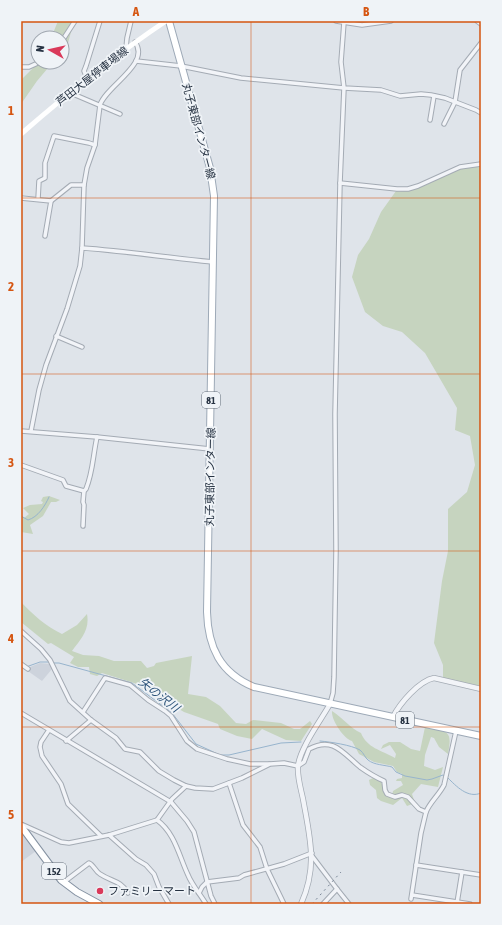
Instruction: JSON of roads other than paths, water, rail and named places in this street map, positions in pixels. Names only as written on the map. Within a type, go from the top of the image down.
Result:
[{"type":"main road","name":"芦田大屋停車場線","points":[[21,134],[87,78],[126,48],[166,21]]},
{"type":"main road","name":"丸子東部インター線","points":[[169,21],[212,178],[214,206],[207,612],[209,636],[214,649],[228,670],[237,678],[258,688],[481,736]]},
{"type":"main road","name":"152","points":[[21,825],[64,882],[77,892],[99,904]]},
{"type":"street","points":[[69,30],[75,21]]},
{"type":"street","points":[[87,78],[84,71],[100,21]]},
{"type":"street","points":[[126,48],[131,21]]},
{"type":"street","points":[[336,21],[362,25],[391,21]]},
{"type":"street","points":[[477,21],[481,24]]},
{"type":"street","points":[[301,904],[308,888],[312,869],[312,855],[298,766],[301,755],[330,704],[333,693],[334,677],[336,551],[335,414],[340,183],[344,88],[341,62],[343,22]]},
{"type":"street","points":[[31,431],[39,390],[56,336],[78,276],[82,248],[84,185],[87,168],[94,146],[100,105],[102,100],[125,77],[136,61],[138,48],[135,42]]},
{"type":"street","points":[[444,124],[456,102],[460,70],[481,43]]},
{"type":"street","points":[[136,61],[181,66],[241,78],[381,90],[400,96],[421,94],[456,102],[481,113]]},
{"type":"street","points":[[70,92],[120,114]]},
{"type":"street","points":[[430,120],[434,96]]},
{"type":"street","points":[[38,199],[39,181],[45,178],[45,163],[54,136],[89,143],[94,146]]},
{"type":"street","points":[[340,183],[408,189],[460,167],[481,164]]},
{"type":"street","points":[[45,236],[51,201],[71,185],[84,185]]},
{"type":"street","points":[[21,198],[51,201]]},
{"type":"street","points":[[82,248],[213,262]]},
{"type":"street","points":[[56,336],[82,346]]},
{"type":"street","points":[[21,431],[97,437],[210,449]]},
{"type":"street","points":[[82,526],[84,491],[92,470],[97,437]]},
{"type":"street","points":[[21,465],[64,480],[66,486],[84,491]]},
{"type":"street","points":[[21,631],[42,649],[50,660],[70,701],[91,720],[116,738],[125,749],[140,752],[159,771],[174,780],[186,786],[213,789],[270,764]]},
{"type":"street","points":[[83,712],[105,678],[130,685],[171,716],[187,741],[197,749],[227,759],[250,764],[284,763],[298,766],[304,762],[309,749],[318,744],[339,748],[360,767],[384,781],[387,794],[395,797],[402,795],[408,797],[419,809],[426,812]]},
{"type":"street","points":[[393,717],[400,706],[421,683],[427,679],[434,678],[481,689]]},
{"type":"street","points":[[21,714],[170,802],[187,821],[194,832],[211,896],[215,904]]},
{"type":"street","points":[[66,741],[91,720]]},
{"type":"street","points":[[49,730],[40,747],[42,756],[61,784],[68,804],[101,836]]},
{"type":"street","points":[[456,731],[448,774],[444,785],[440,793],[429,804],[426,812],[421,833],[412,897],[470,904]]},
{"type":"street","points":[[229,783],[243,825],[260,847],[267,869],[284,904]]},
{"type":"street","points":[[21,825],[61,842],[69,843],[109,835],[157,820],[172,799],[186,786]]},
{"type":"street","points":[[157,820],[164,824],[170,833],[190,879],[206,904]]},
{"type":"street","points":[[109,835],[136,859],[146,865],[154,874],[159,887],[169,904]]},
{"type":"street","points":[[199,893],[202,886],[207,882],[239,878],[244,875],[312,855]]},
{"type":"street","points":[[312,855],[348,904]]},
{"type":"street","points":[[64,882],[89,863],[99,874],[124,886],[128,894]]},
{"type":"street","points":[[416,864],[481,875]]},
{"type":"street","points":[[457,903],[462,872]]},
{"type":"street","points":[[323,904],[337,889]]},
{"type":"waterway","points":[[21,516],[28,520],[32,519],[38,514],[49,497]]},
{"type":"waterway","name":"矢の沢川","points":[[26,667],[40,662],[50,662]]},
{"type":"waterway","name":"矢の沢川","points":[[53,663],[59,663],[132,683],[172,713],[196,744],[220,755],[229,755],[281,743],[301,742]]},
{"type":"waterway","name":"矢の沢川","points":[[320,741],[356,748],[360,750],[370,762],[392,767],[396,772],[405,776],[427,780],[443,775],[445,776]]},
{"type":"waterway","name":"矢の沢川","points":[[448,778],[467,793],[481,793]]},
{"type":"railway","points":[[312,904],[341,872]]},
{"type":"place","name":"ファミリーマート","points":[[100,891]]}]
